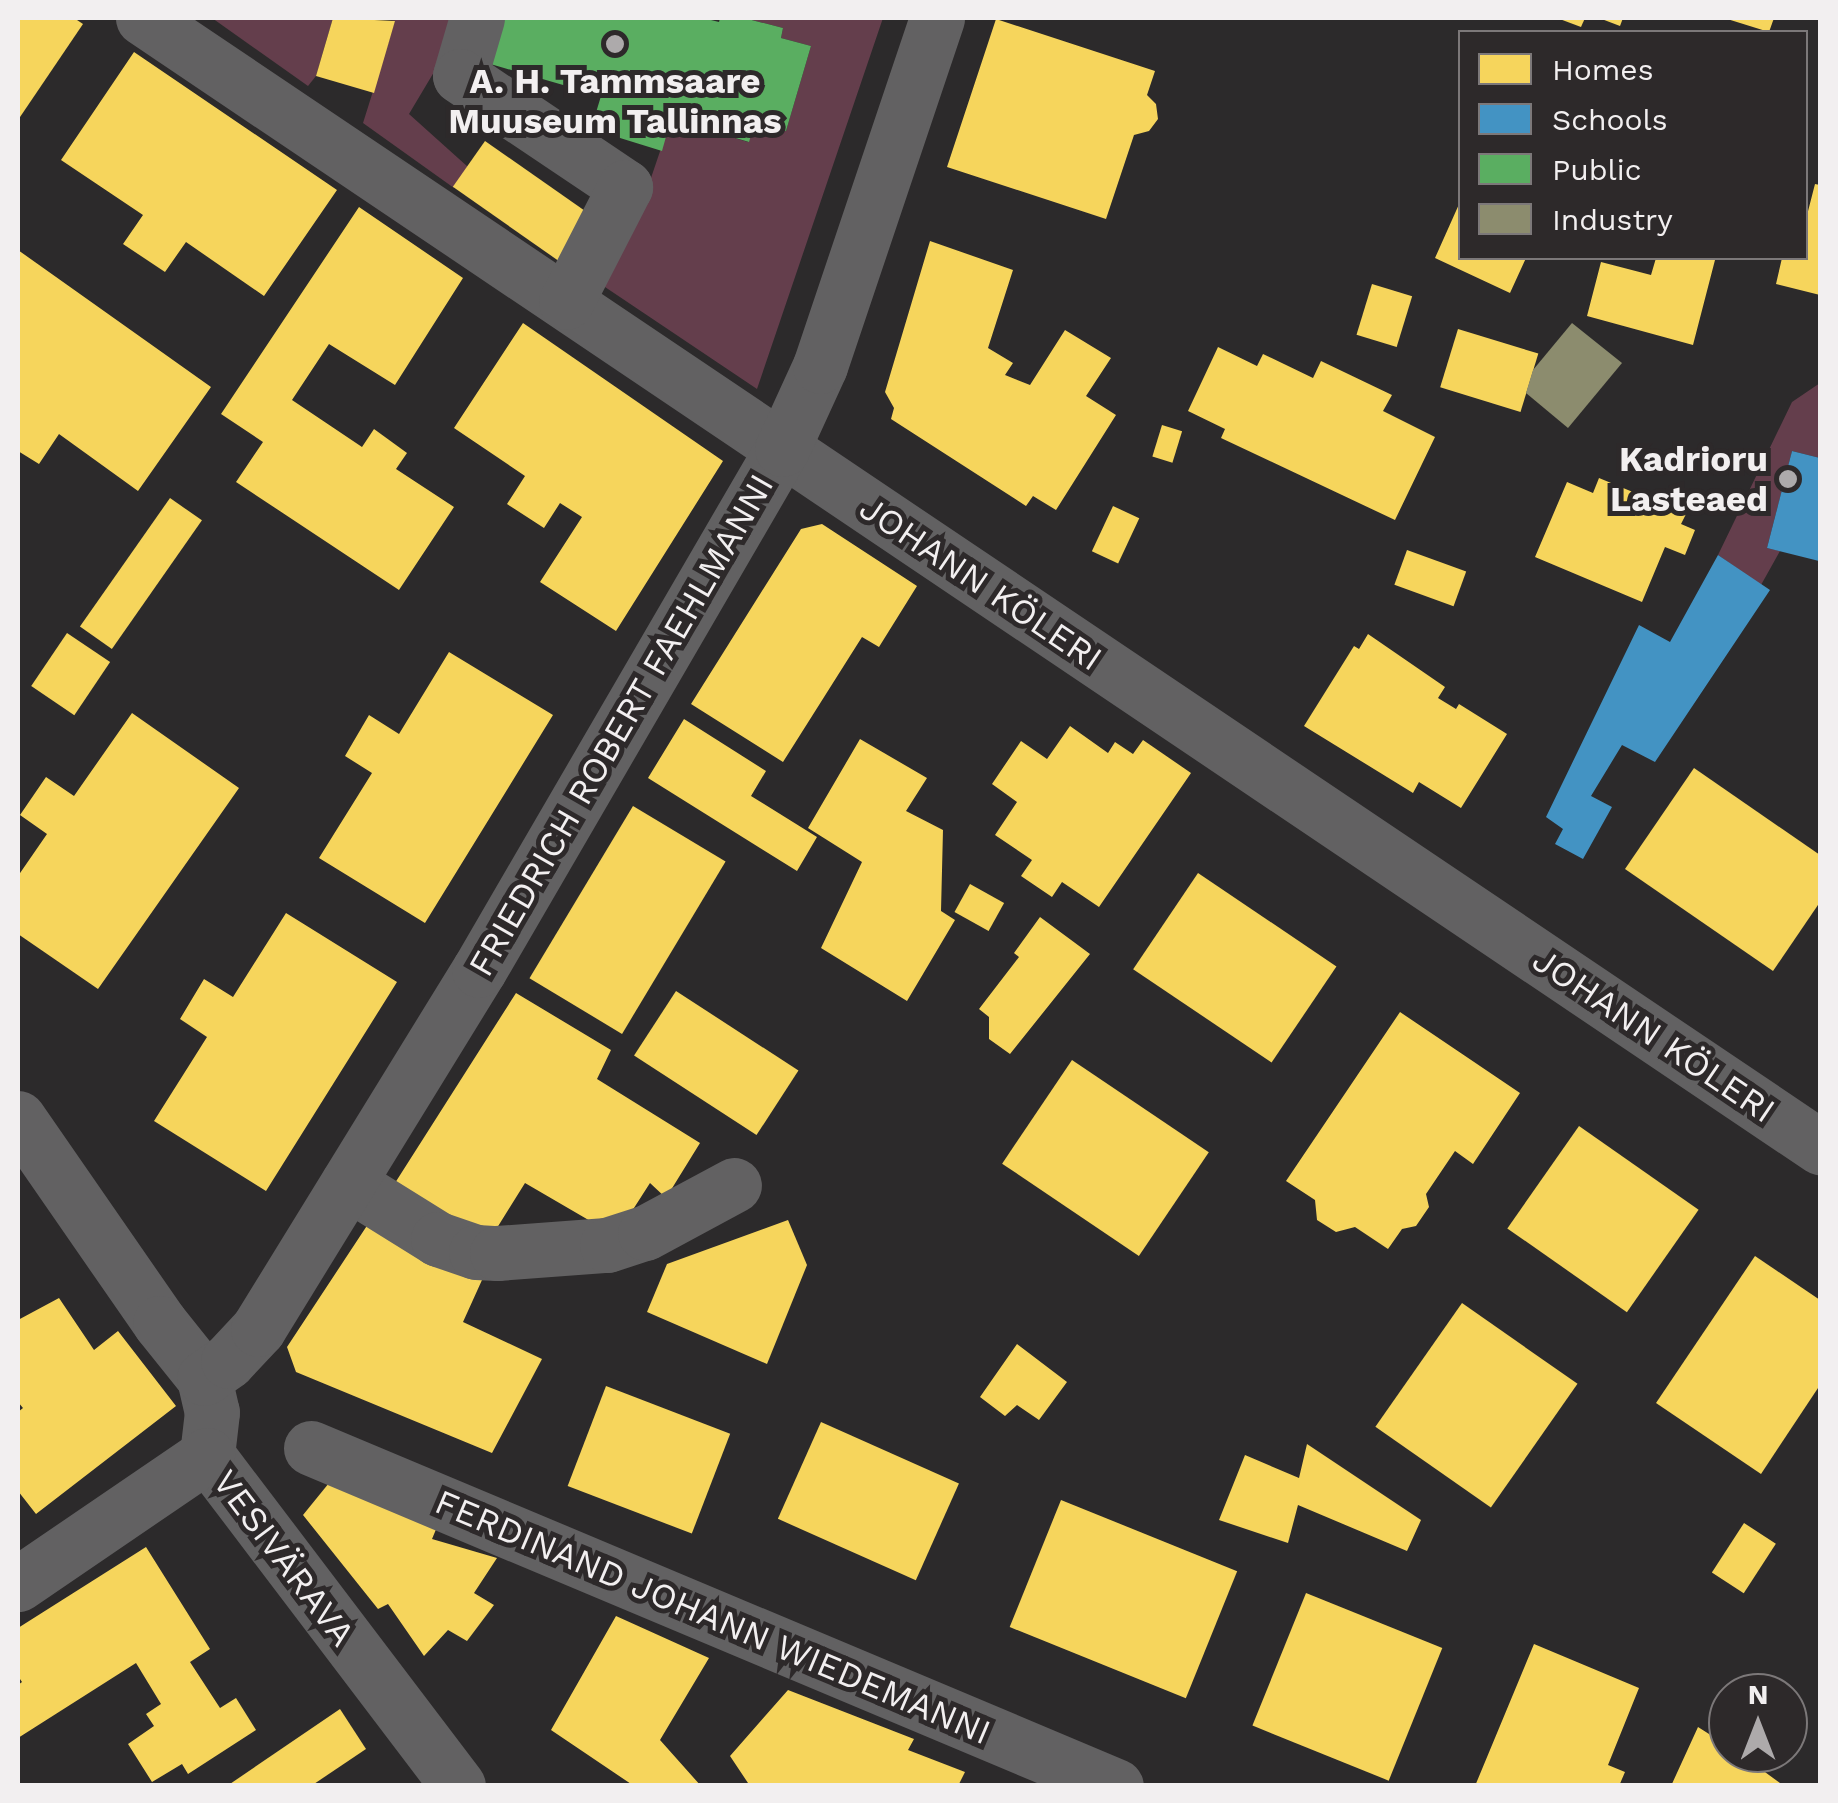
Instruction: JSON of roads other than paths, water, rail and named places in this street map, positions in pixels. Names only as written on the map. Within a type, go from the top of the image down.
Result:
[{"type":"street","name":"JOHANN KÖLERI","points":[[143,18],[1820,1147]]},
{"type":"street","points":[[476,18],[460,76],[625,187],[566,302]]},
{"type":"street","name":"FRIEDRICH ROBERT FAEHLMANNI","points":[[204,1378],[228,1361],[258,1329],[479,970],[782,448],[820,366],[937,18]]},
{"type":"street","points":[[18,1118],[160,1323],[204,1378]]},
{"type":"street","points":[[348,1183],[438,1239],[476,1252],[496,1253],[607,1245],[645,1233],[734,1185]]},
{"type":"street","name":"VESIVÄRAVA","points":[[204,1378],[212,1412],[207,1454],[458,1786]]},
{"type":"street","name":"FERDINAND JOHANN WIEDEMANNI","points":[[311,1448],[1116,1786]]},
{"type":"street","points":[[18,1584],[207,1454]]},
{"type":"place","name":"A. H. Tammsaare Muuseum Tallinnas","points":[[615,44]]},
{"type":"place","name":"Kadrioru Lasteaed","points":[[1788,479]]}]
